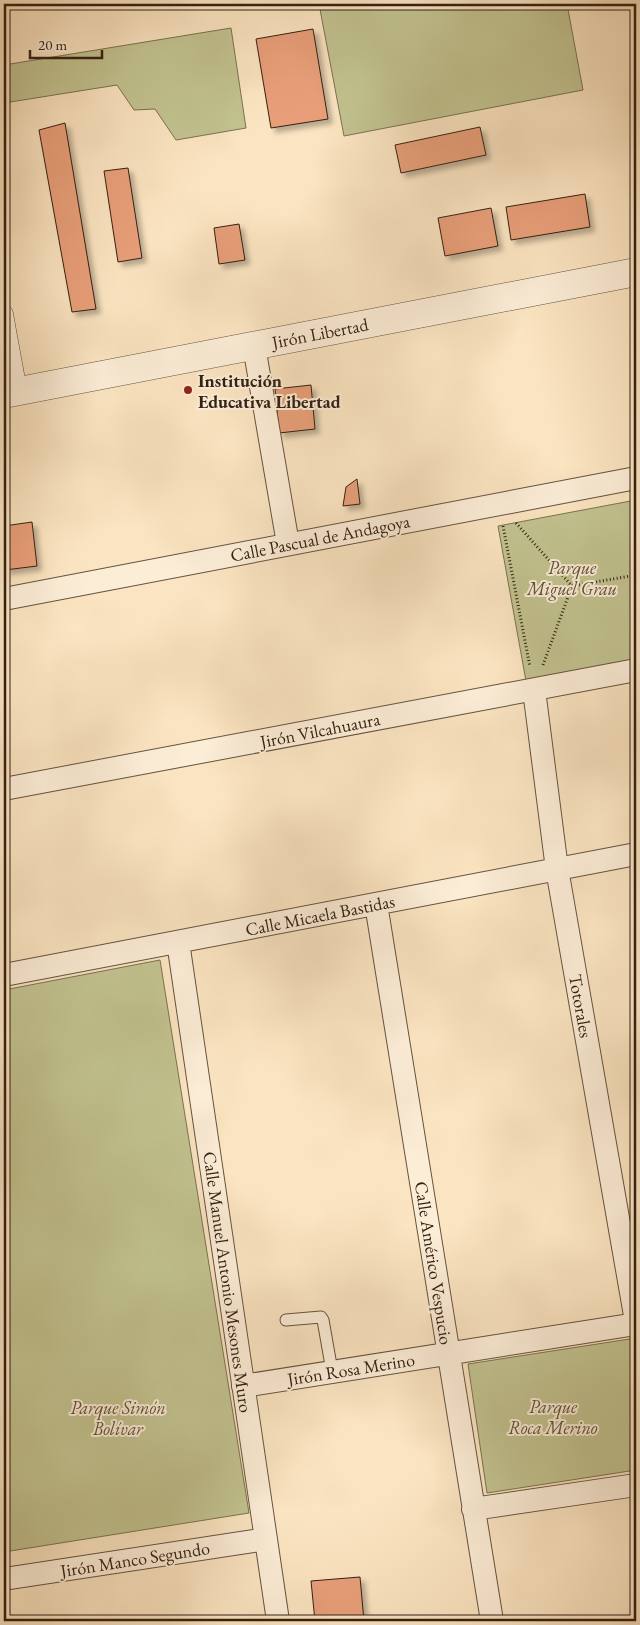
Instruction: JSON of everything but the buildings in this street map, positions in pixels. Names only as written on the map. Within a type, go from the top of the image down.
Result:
[{"type":"street","name":"Jirón Libertad","points":[[11,393],[636,272]]},
{"type":"street","points":[[4,314],[11,393]]},
{"type":"street","points":[[254,346],[288,544]]},
{"type":"street","name":"Calle Pascual de Andagoya","points":[[4,599],[636,478]]},
{"type":"street","name":"Jirón Vilcahuaura","points":[[4,789],[636,670]]},
{"type":"street","name":"Totorales","points":[[534,690],[557,869],[636,1323]]},
{"type":"street","name":"Calle Micaela Bastidas","points":[[4,975],[636,854]]},
{"type":"street","name":"Calle Américo Vespucio","points":[[376,904],[492,1621]]},
{"type":"street","name":"Calle Manuel Antonio Mesones Muro","points":[[178,942],[278,1621]]},
{"type":"street","name":"Jirón Rosa Merino","points":[[243,1386],[636,1323]]},
{"type":"street","points":[[473,1509],[636,1485]]},
{"type":"street","name":"Jirón Manco Segundo","points":[[4,1579],[266,1539]]},
{"type":"lane","points":[[286,1320],[321,1317],[332,1371]]},
{"type":"path","points":[[499,504],[572,586]]},
{"type":"path","points":[[499,504],[534,690]]},
{"type":"path","points":[[572,586],[636,575]]},
{"type":"path","points":[[534,690],[572,586]]},
{"type":"green space","points":[[319,4],[567,4],[583,90],[344,136]]},
{"type":"green space","points":[[231,28],[246,128],[176,140],[155,109],[134,110],[117,85],[4,103],[4,65]]},
{"type":"green space","name":"Parque Miguel Grau","points":[[636,500],[636,660],[526,681],[498,526]]},
{"type":"green space","name":"Parque Simón Bolívar","points":[[160,960],[249,1513],[4,1552],[4,990]]},
{"type":"green space","name":"Parque Roca Merino","points":[[636,1338],[636,1470],[487,1493],[468,1364]]},
{"type":"place","name":"Institución Educativa Libertad","points":[[188,390]]}]
